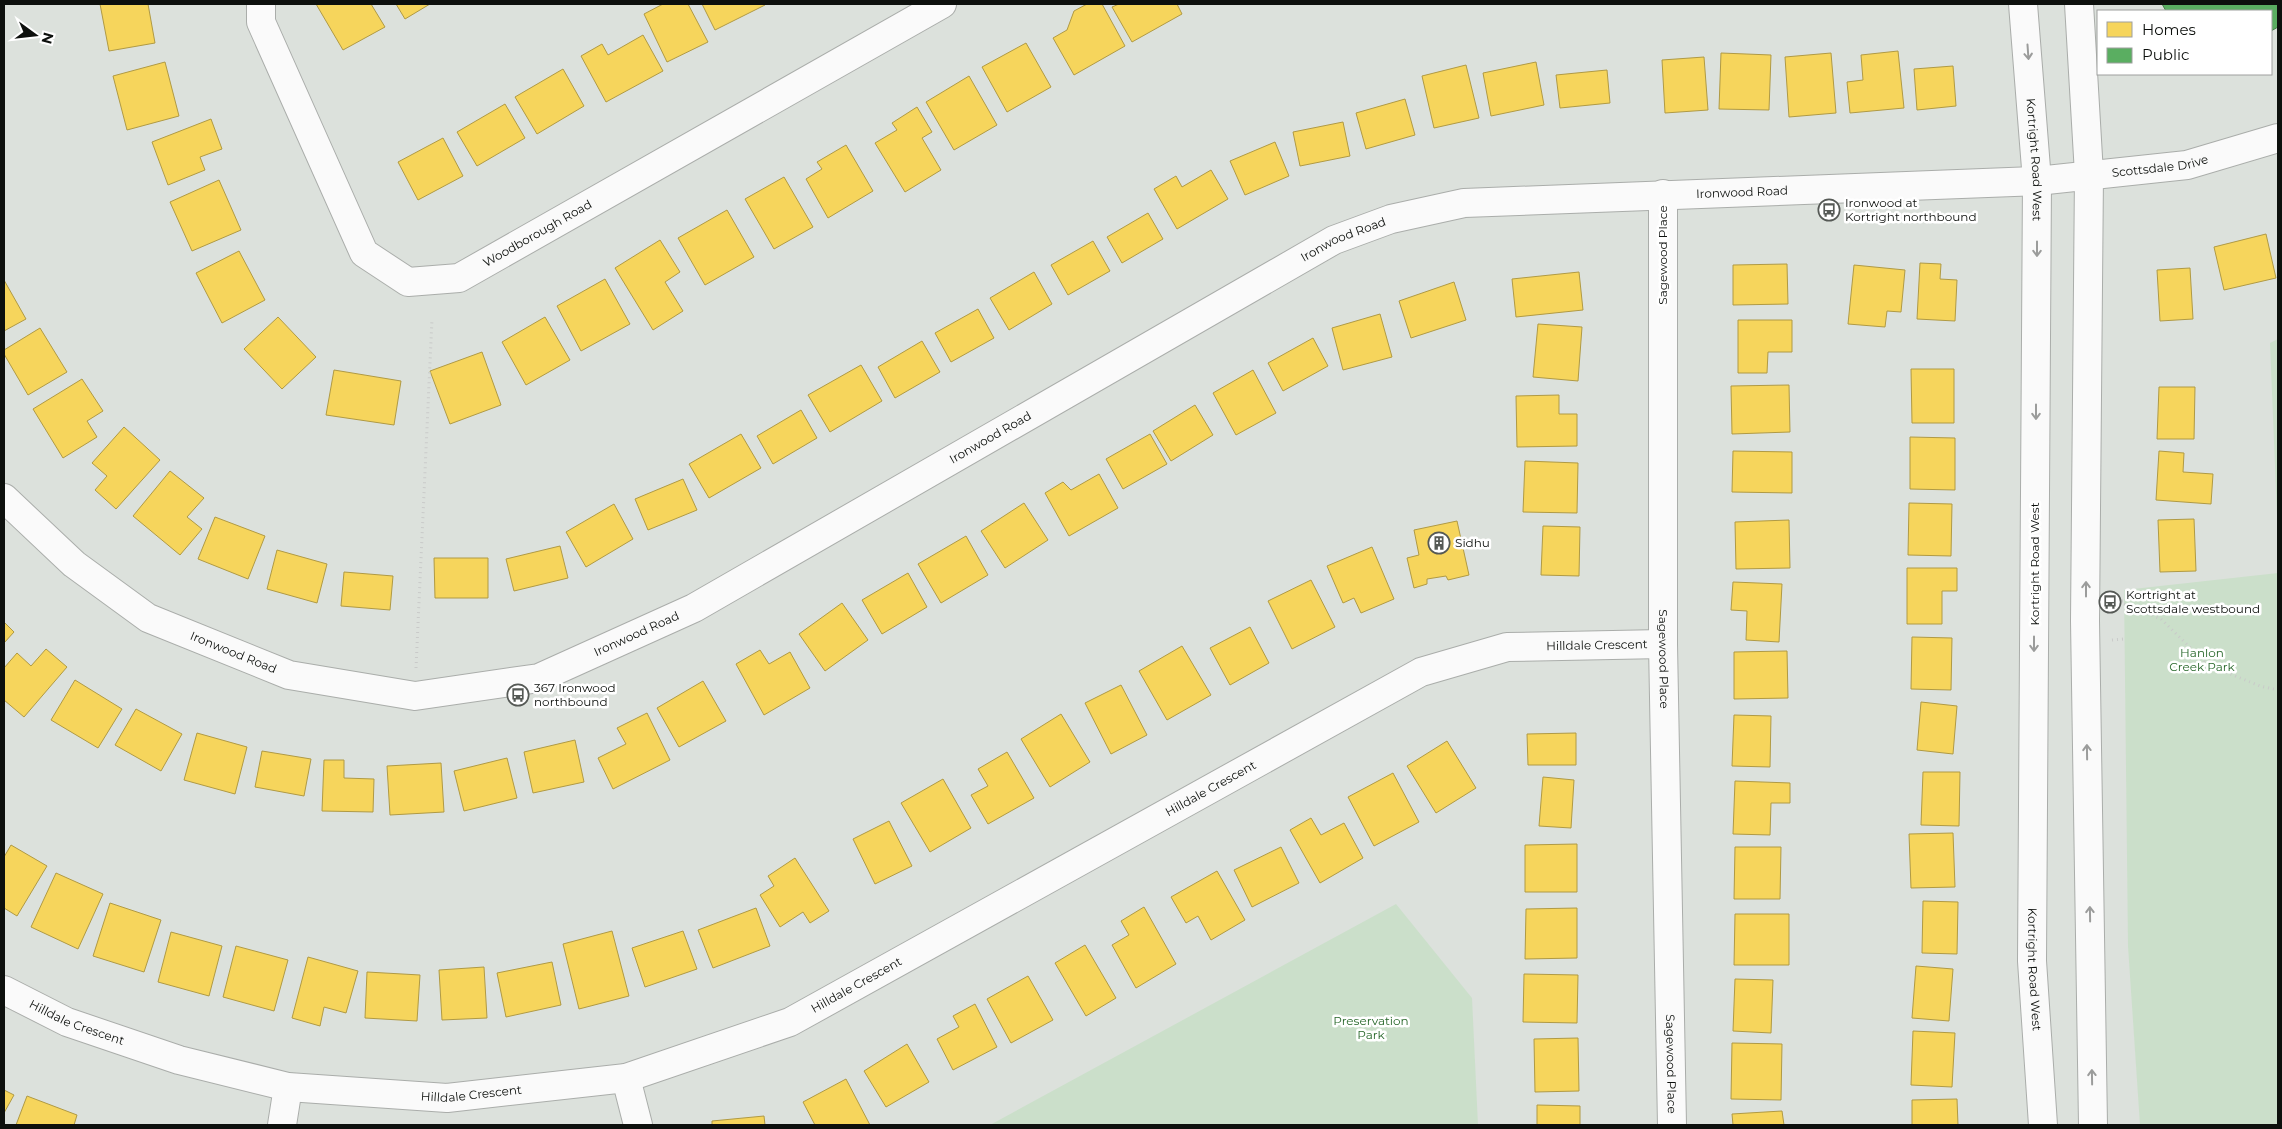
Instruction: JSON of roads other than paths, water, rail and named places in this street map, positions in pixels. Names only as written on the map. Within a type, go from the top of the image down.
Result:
[{"type":"street","name":"Woodborough Road","points":[[261,4],[261,22],[364,253],[408,282],[459,278],[942,4]]},
{"type":"street","name":"Kortright Road West","points":[[2023,4],[2037,181],[2032,961],[2043,1125]]},
{"type":"street","points":[[2079,4],[2089,174],[2086,621],[2093,1125]]},
{"type":"street","name":"Scottsdale Drive","points":[[2037,181],[2187,165],[2278,138]]},
{"type":"street","name":"Ironwood Road","points":[[4,498],[74,564],[148,618],[288,675],[415,696],[539,678],[694,608],[1334,240],[1391,219],[1464,203],[2037,181]]},
{"type":"street","name":"Sagewood Place","points":[[1663,194],[1663,644],[1672,1125]]},
{"type":"street","name":"Hilldale Crescent","points":[[4,990],[67,1022],[179,1060],[288,1087],[447,1098],[626,1078],[790,1022],[1421,672],[1507,648],[1663,644]]},
{"type":"street","points":[[626,1078],[638,1125]]},
{"type":"street","points":[[282,1125],[288,1087]]},
{"type":"place","name":"Ironwood at Kortright northbound","points":[[1829,210]]},
{"type":"place","name":"Sidhu","points":[[1439,543]]},
{"type":"place","name":"Kortright at Scottsdale westbound","points":[[2110,602]]},
{"type":"place","name":"367 Ironwood northbound","points":[[518,695]]},
{"type":"park label","name":"Hanlon Creek Park","points":[[2202,660]]},
{"type":"park label","name":"Preservation Park","points":[[1371,1028]]}]
